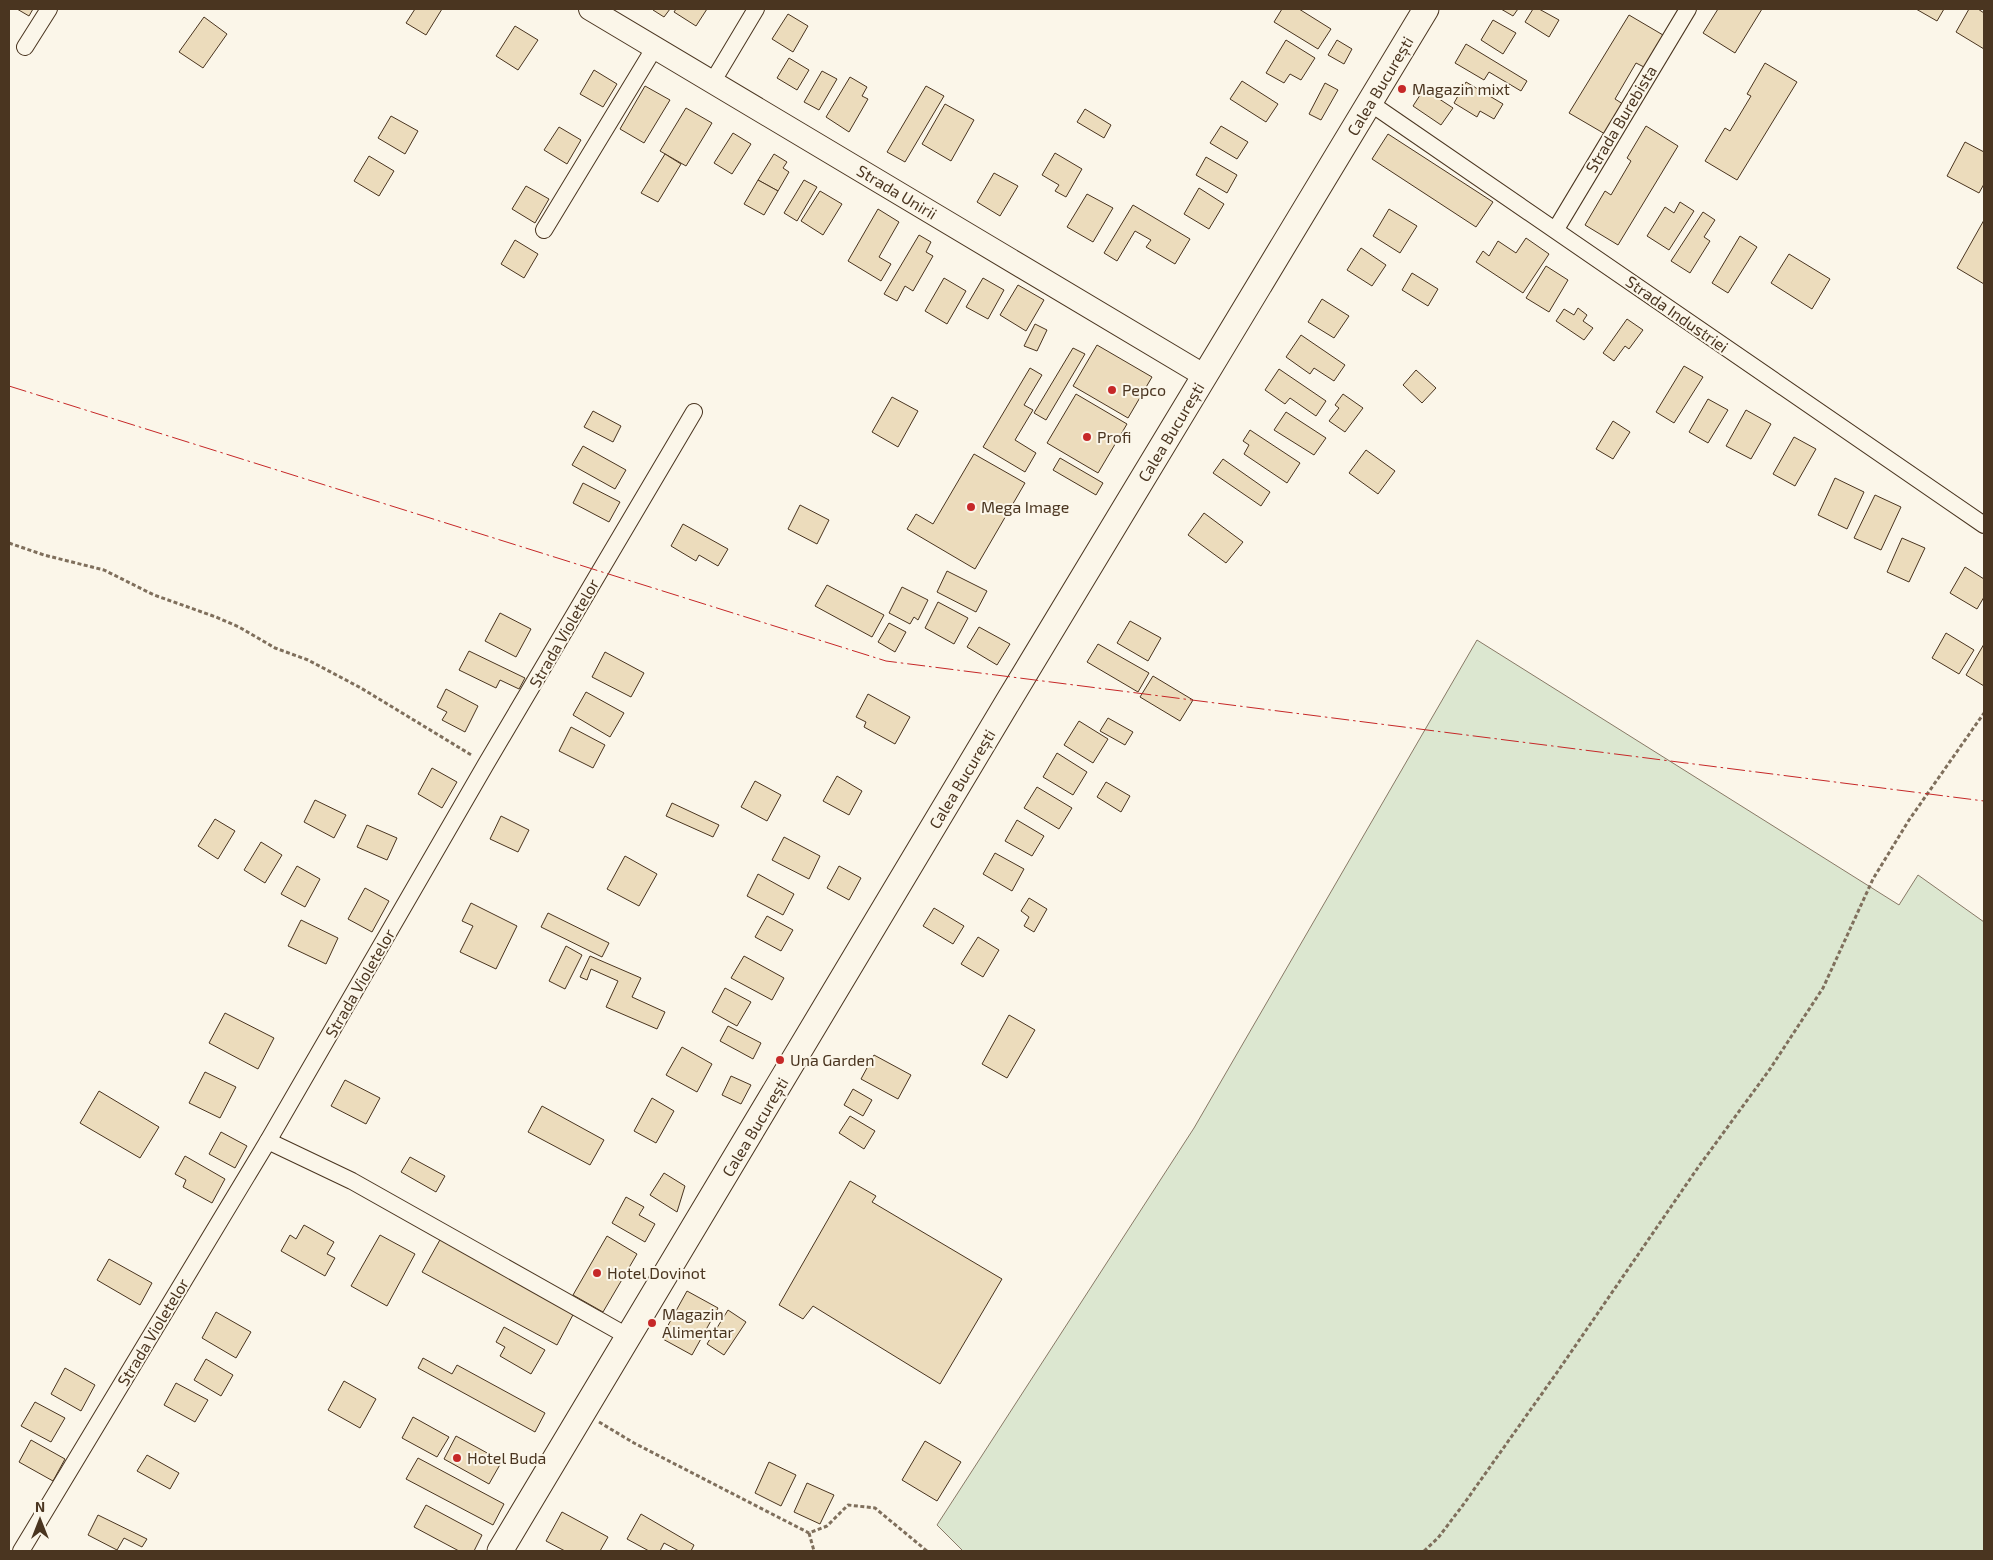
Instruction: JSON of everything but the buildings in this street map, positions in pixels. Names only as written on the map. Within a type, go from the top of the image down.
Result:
[{"type":"main road","name":"Strada Unirii","points":[[590,9],[1205,376]]},
{"type":"main road","name":"Calea București","points":[[500,1551],[582,1412],[630,1337],[1009,700],[1370,103],[1421,11]]},
{"type":"street","points":[[24,47],[49,9]]},
{"type":"street","points":[[713,81],[756,9]]},
{"type":"street","name":"Strada Burebista","points":[[1556,229],[1688,9]]},
{"type":"street","points":[[544,230],[655,47]]},
{"type":"street","name":"Strada Industriei","points":[[1370,103],[1556,229],[1753,368],[1984,525]]},
{"type":"street","name":"Strada Violetelor","points":[[21,1551],[268,1141],[486,764],[694,412]]},
{"type":"street","points":[[268,1141],[352,1181],[630,1337]]},
{"type":"path","points":[[9,543],[44,555],[104,570],[154,595],[239,627],[275,648],[308,660],[361,688],[486,764]]},
{"type":"path","points":[[1424,1551],[1438,1538],[1462,1505],[1558,1371],[1699,1166],[1770,1069],[1823,988],[1873,878],[1909,820],[1984,713]]},
{"type":"path","points":[[582,1412],[634,1443],[809,1533],[814,1551]]},
{"type":"path","points":[[809,1533],[827,1526],[848,1505],[875,1508],[927,1551]]},
{"type":"green space","points":[[1477,640],[1899,905],[1918,875],[1984,922],[1984,1551],[963,1551],[937,1525],[1194,1128]]},
{"type":"power","points":[[9,386],[886,661],[1984,801]]},
{"type":"place","name":"Magazin mixt","points":[[1402,89]]},
{"type":"place","name":"Pepco","points":[[1112,390]]},
{"type":"place","name":"Profi","points":[[1087,437]]},
{"type":"place","name":"Mega Image","points":[[971,507]]},
{"type":"place","name":"Una Garden","points":[[780,1060]]},
{"type":"place","name":"Hotel Dovinot","points":[[597,1273]]},
{"type":"place","name":"Magazin Alimentar","points":[[652,1323]]},
{"type":"place","name":"Hotel Buda","points":[[457,1458]]}]
